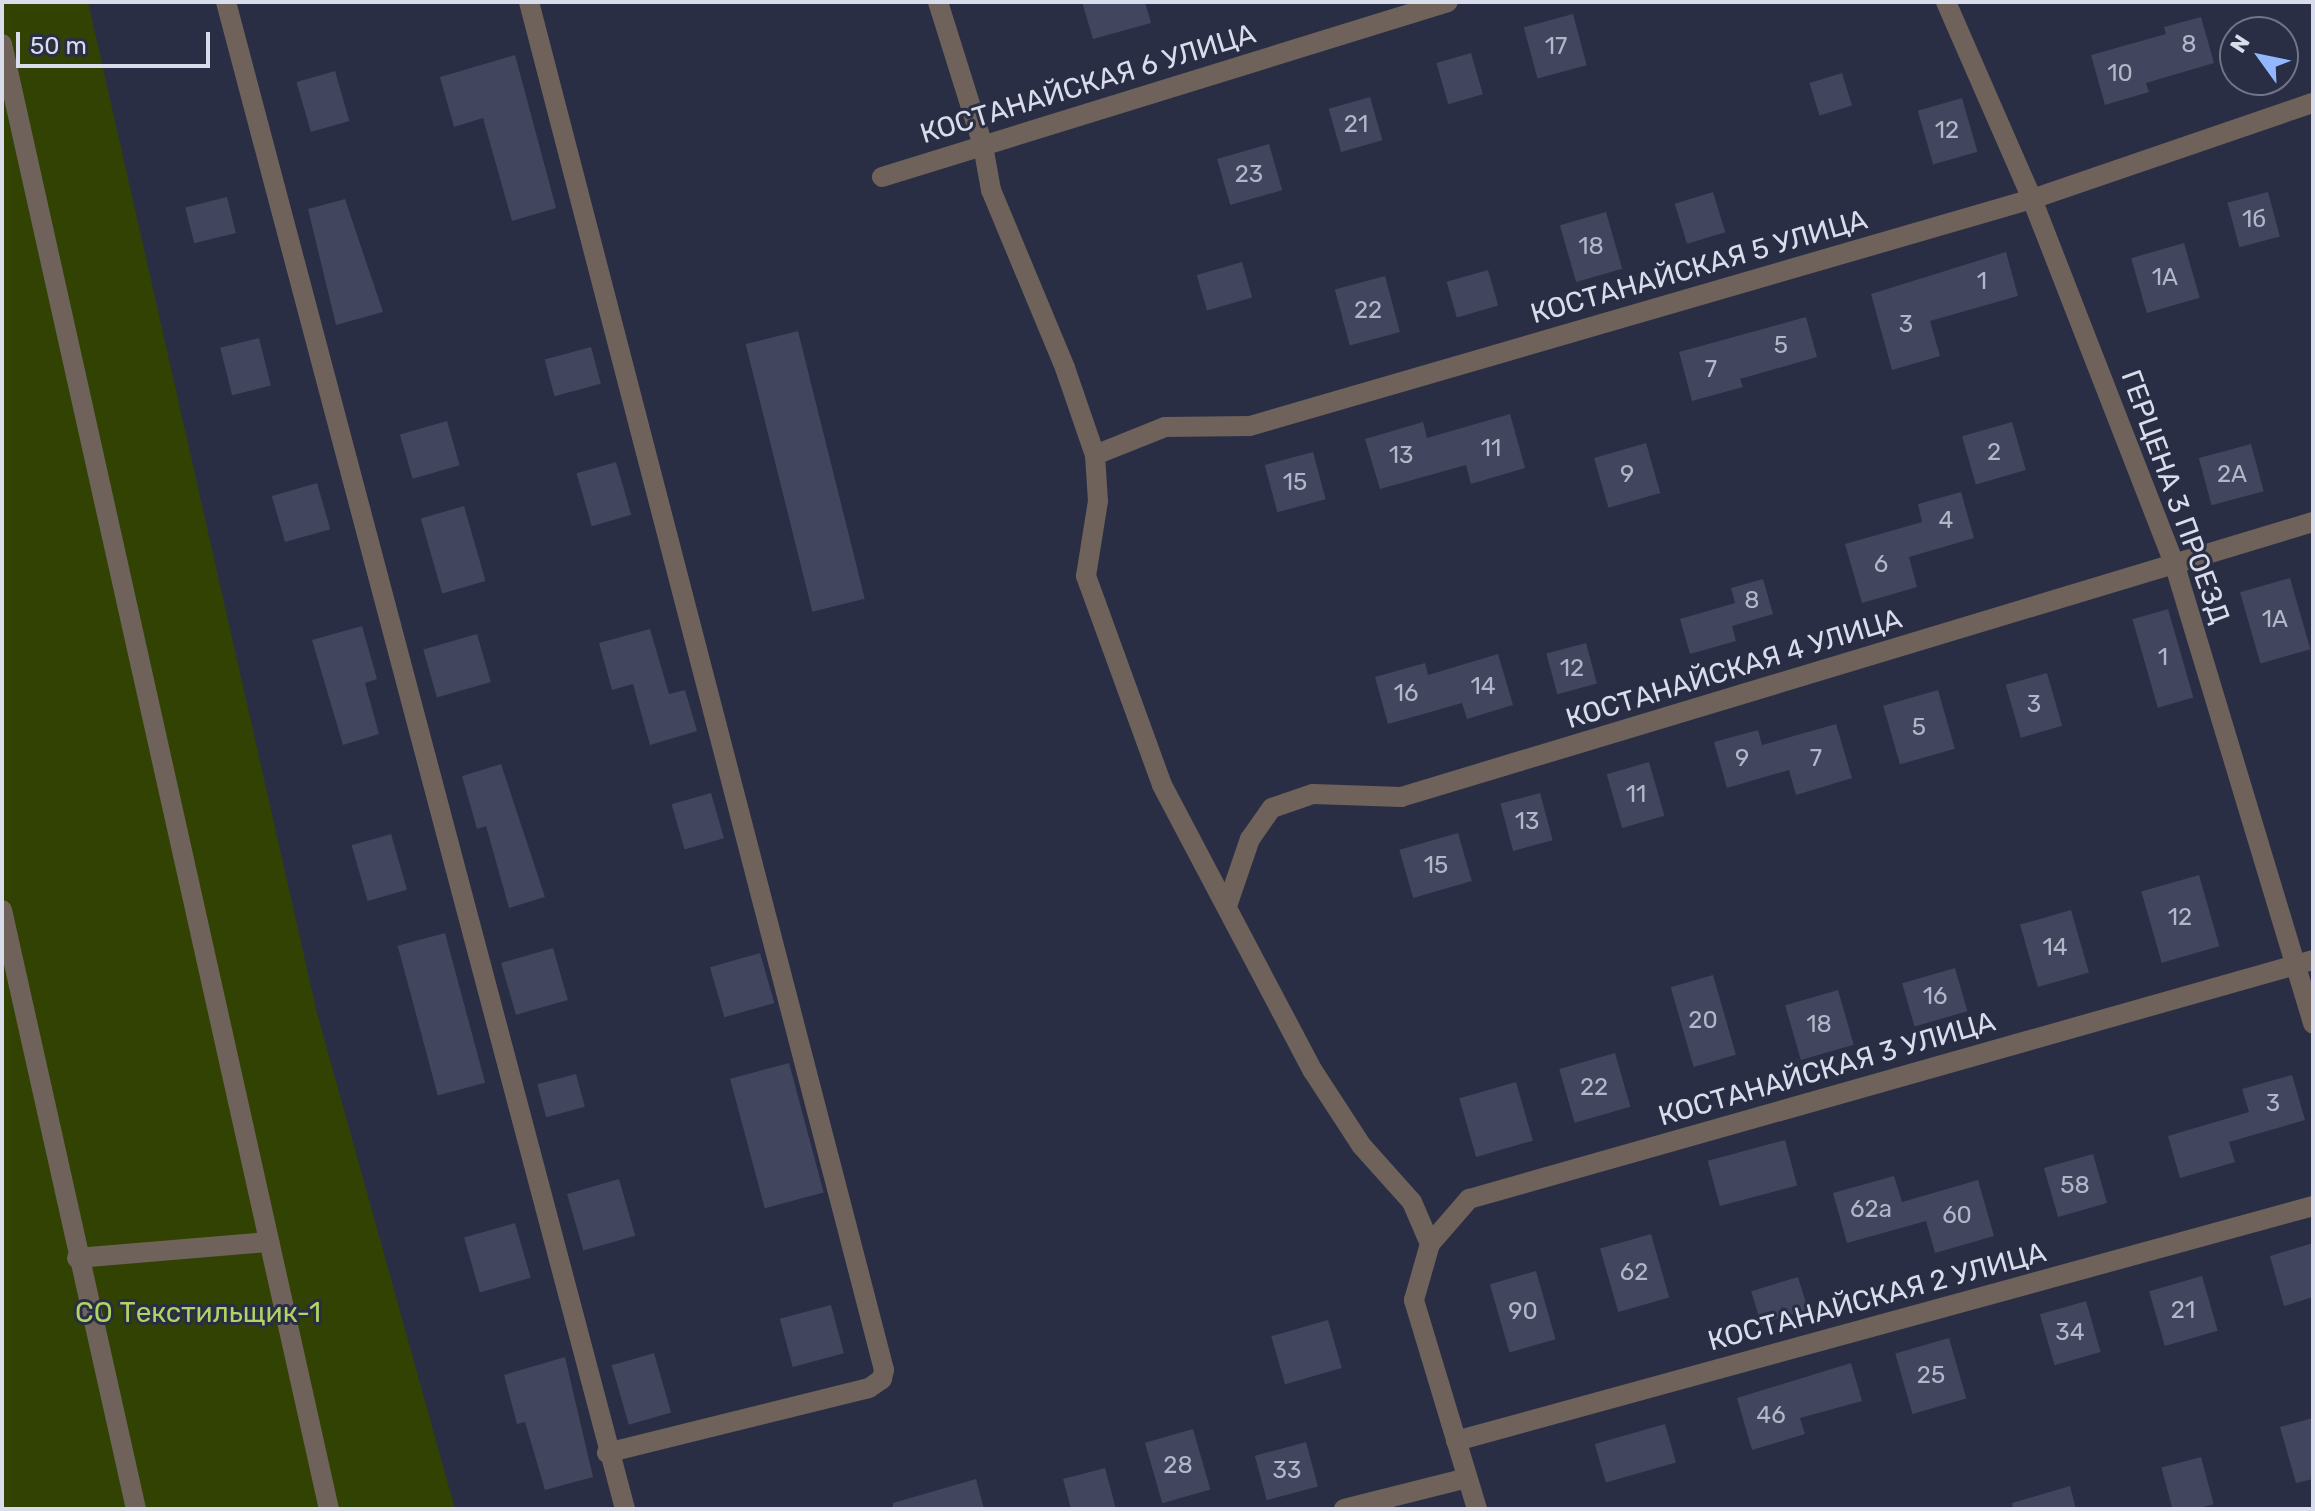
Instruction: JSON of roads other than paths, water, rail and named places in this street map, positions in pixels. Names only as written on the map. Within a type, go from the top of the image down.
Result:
[{"type":"street","points":[[226,2],[607,1453],[625,1509]]},
{"type":"street","points":[[529,2],[884,1370],[882,1379],[869,1388],[607,1453]]},
{"type":"street","points":[[938,2],[983,146],[991,190],[1065,368],[1095,455],[1098,501],[1086,576],[1162,785],[1313,1071],[1361,1145],[1412,1202],[1430,1244]]},
{"type":"street","name":"ГЕРЦЕНА 3 ПРОЕЗД","points":[[1946,2],[2032,199],[2175,566],[2304,962],[2313,1024]]},
{"type":"street","name":"КОСТАНАЙСКАЯ 6 УЛИЦА","points":[[882,177],[1444,3]]},
{"type":"street","points":[[2,44],[329,1509]]},
{"type":"street","name":"КОСТАНАЙСКАЯ 5 УЛИЦА","points":[[1095,455],[1165,427],[1250,426],[2032,199],[2313,103]]},
{"type":"street","name":"КОСТАНАЙСКАЯ 4 УЛИЦА","points":[[1227,906],[1250,839],[1272,808],[1313,794],[1401,797],[2313,522]]},
{"type":"street","points":[[2,910],[77,1258],[136,1509]]},
{"type":"street","name":"КОСТАНАЙСКАЯ 3 УЛИЦА","points":[[1456,1441],[1414,1300],[1430,1244],[1469,1199],[2304,962]]},
{"type":"street","name":"КОСТАНАЙСКАЯ 2 УЛИЦА","points":[[1456,1441],[2313,1206]]},
{"type":"street","points":[[77,1258],[269,1242]]},
{"type":"street","points":[[1456,1441],[1477,1509]]},
{"type":"street","points":[[1344,1509],[1467,1478]]},
{"type":"park label","name":"СО Текстильщик-1","points":[[198,1313]]}]
